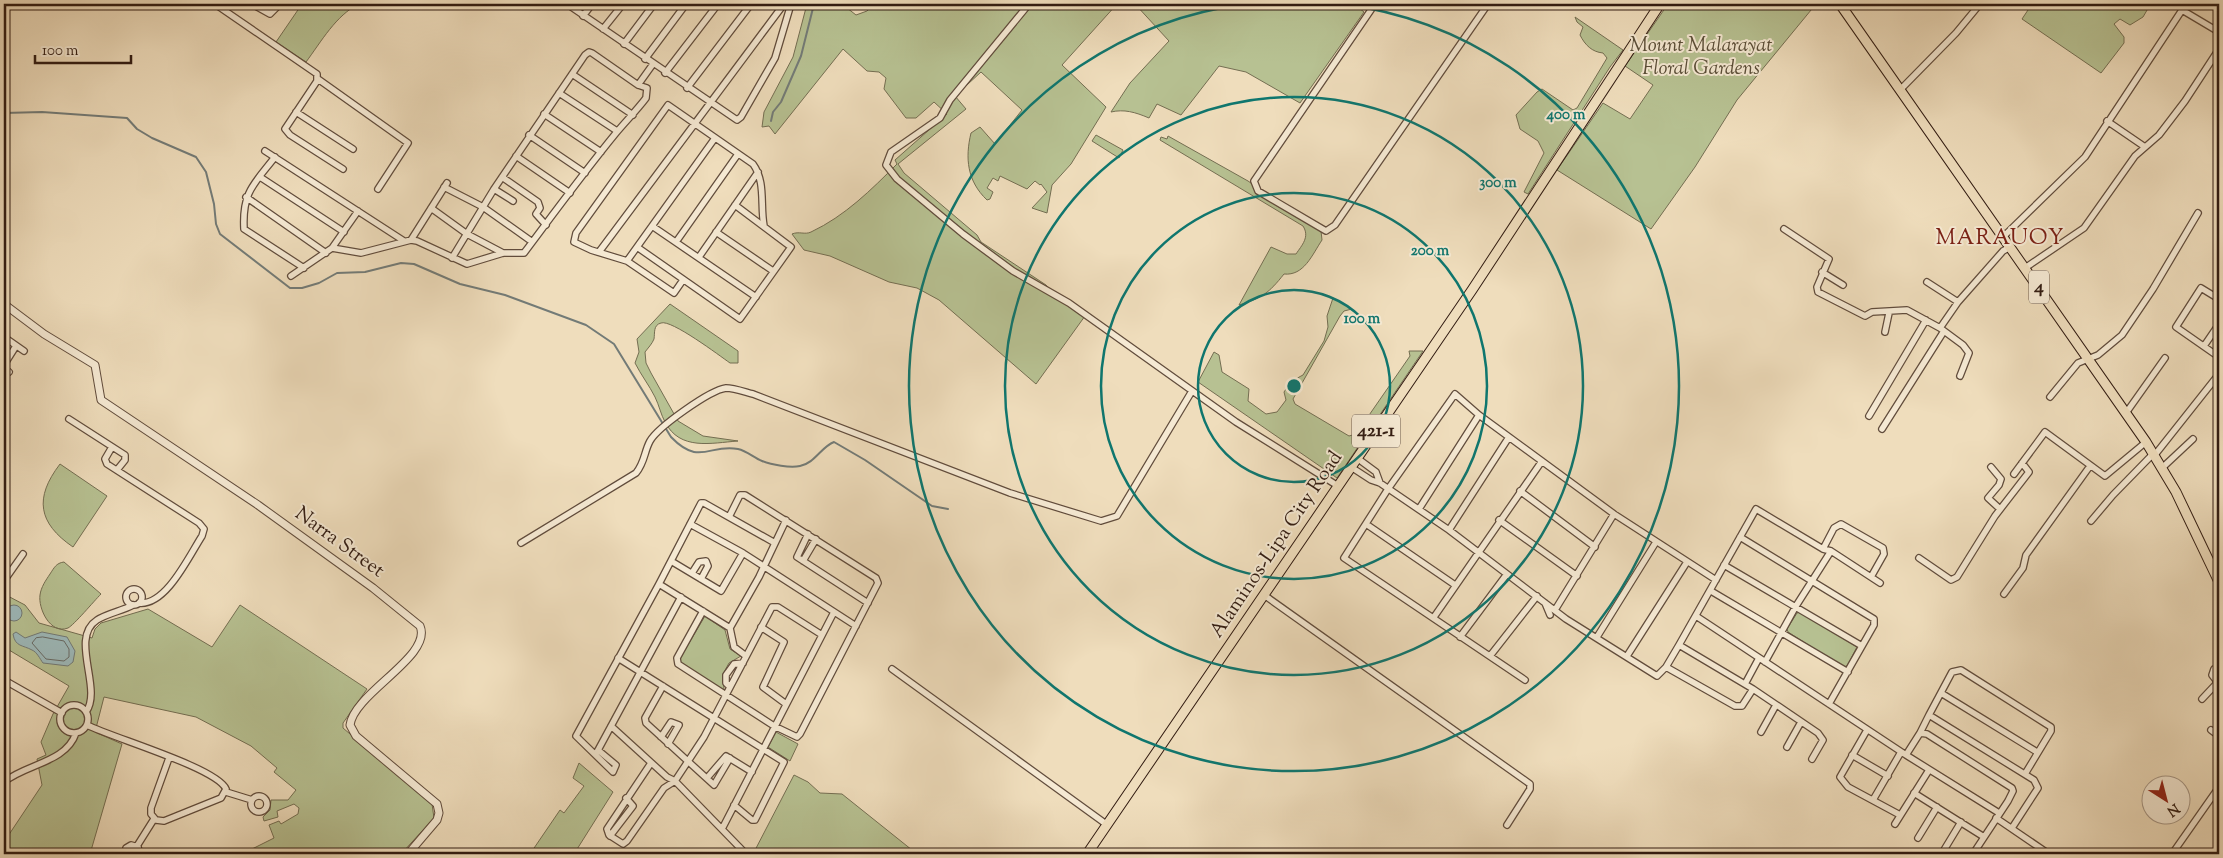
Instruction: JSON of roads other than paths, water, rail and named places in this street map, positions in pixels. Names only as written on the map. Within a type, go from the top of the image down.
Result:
[{"type":"main road","name":"Alaminos-Lipa City Road","points":[[1087,854],[1472,290],[1660,4]]},
{"type":"main road","name":"4","points":[[1840,4],[1901,88],[2146,442],[2162,468],[2219,582]]},
{"type":"street","points":[[215,4],[314,72],[318,79],[408,142],[378,189]]},
{"type":"street","points":[[252,4],[270,14],[280,4]]},
{"type":"street","points":[[567,4],[734,120],[741,117],[776,58],[791,4]]},
{"type":"street","points":[[583,16],[592,4]]},
{"type":"street","points":[[603,30],[623,4]]},
{"type":"street","points":[[624,44],[654,4]]},
{"type":"street","points":[[645,59],[686,4]]},
{"type":"street","points":[[666,72],[718,4]]},
{"type":"street","points":[[687,88],[751,4]]},
{"type":"street","points":[[600,252],[784,4]]},
{"type":"street","points":[[1029,4],[950,100],[940,118],[891,152],[886,165],[897,179],[1013,271],[1069,304],[1192,391],[1338,486]]},
{"type":"street","points":[[1376,4],[1254,181],[1258,191],[1326,231],[1335,225],[1488,4]]},
{"type":"street","points":[[1901,88],[1956,33],[1980,4]]},
{"type":"street","points":[[2003,237],[2085,157],[2186,4]]},
{"type":"street","points":[[2182,10],[2219,32]]},
{"type":"street","points":[[2026,268],[2084,228],[2135,156],[2159,135],[2185,101],[2219,49]]},
{"type":"street","points":[[332,248],[361,253],[411,240],[417,241],[452,258],[467,264],[503,253],[524,253],[531,241],[546,226],[601,152],[646,98],[647,88],[638,85],[589,52],[529,135],[494,188],[452,258]]},
{"type":"street","points":[[638,85],[653,64]]},
{"type":"street","points":[[572,74],[633,115]]},
{"type":"street","points":[[318,79],[286,126],[286,131],[343,169]]},
{"type":"street","points":[[559,93],[617,132]]},
{"type":"street","points":[[683,280],[674,293],[627,261],[576,244],[575,235],[668,104],[753,164],[758,172],[764,226]]},
{"type":"street","points":[[296,112],[353,149]]},
{"type":"street","points":[[544,114],[601,152]]},
{"type":"street","points":[[2107,121],[2145,147]]},
{"type":"street","points":[[529,135],[585,173]]},
{"type":"street","points":[[627,261],[715,138]]},
{"type":"street","points":[[265,151],[404,242]]},
{"type":"street","points":[[676,242],[738,154]]},
{"type":"street","points":[[516,156],[570,193]]},
{"type":"street","points":[[275,157],[246,197],[243,212],[244,229],[304,268]]},
{"type":"street","points":[[698,257],[758,172]]},
{"type":"street","points":[[260,177],[344,232]]},
{"type":"street","points":[[502,178],[538,202],[540,208],[536,214],[546,226]]},
{"type":"street","points":[[411,240],[445,185],[483,207],[531,241]]},
{"type":"street","points":[[494,188],[513,201]]},
{"type":"street","points":[[246,197],[326,253]]},
{"type":"street","points":[[636,247],[740,319],[790,247],[735,206]]},
{"type":"street","points":[[431,208],[467,234],[503,253]]},
{"type":"street","points":[[290,276],[332,248],[358,211]]},
{"type":"street","points":[[2050,397],[2078,363],[2098,355],[2125,330],[2154,289],[2198,213]]},
{"type":"street","points":[[652,226],[756,297]]},
{"type":"street","points":[[1784,229],[1828,258],[1817,290],[1826,297],[1865,316],[1872,312],[1888,313],[1906,310],[1926,320],[1964,345],[1969,353],[1960,376]]},
{"type":"street","points":[[716,232],[774,271]]},
{"type":"street","points":[[1882,429],[1958,302],[2003,252],[2010,247]]},
{"type":"street","points":[[1822,272],[1843,285]]},
{"type":"street","points":[[1927,282],[1958,302]]},
{"type":"street","points":[[2219,299],[2201,288],[2176,327],[2219,356]]},
{"type":"street","name":"Narra Street","points":[[4,304],[44,334],[95,365],[101,400],[258,505],[373,588],[420,626],[423,632],[421,640],[396,672],[364,700],[353,715],[350,725],[356,736],[437,804],[439,813],[437,820],[408,854]]},
{"type":"street","points":[[1885,332],[1888,313]]},
{"type":"street","points":[[1869,416],[1926,320]]},
{"type":"street","points":[[2204,346],[2219,324]]},
{"type":"street","points":[[4,337],[24,351]]},
{"type":"street","points":[[5,368],[16,346]]},
{"type":"street","points":[[2126,413],[2165,358]]},
{"type":"street","points":[[2091,521],[2112,495],[2154,455],[2219,374]]},
{"type":"street","points":[[521,543],[636,472],[645,461],[650,441],[660,430],[704,399],[727,388],[752,394],[1010,493],[1101,521],[1117,516],[1192,391]]},
{"type":"street","points":[[1525,680],[1344,558],[1388,489],[1455,394],[1479,415],[1614,514],[1716,580]]},
{"type":"street","points":[[1419,509],[1479,415]]},
{"type":"street","points":[[69,419],[126,457],[117,470]]},
{"type":"street","points":[[2014,474],[2045,432],[2105,476],[2146,442]]},
{"type":"street","points":[[1449,530],[1509,437]]},
{"type":"street","points":[[2162,468],[2192,439]]},
{"type":"street","points":[[62,713],[62,727],[69,733],[82,731],[87,725],[86,712],[90,699],[86,645],[89,631],[99,618],[122,611],[136,604],[149,603],[162,596],[202,536],[204,529],[199,523],[117,470],[105,459],[112,447]]},
{"type":"street","points":[[1357,458],[1376,472],[1380,483]]},
{"type":"street","points":[[1434,617],[1499,520],[1542,461]]},
{"type":"street","points":[[1919,558],[1954,580],[2000,510],[2029,472],[2022,463]]},
{"type":"street","points":[[2004,594],[2023,568],[2026,554],[2090,466]]},
{"type":"street","points":[[1351,467],[1371,480],[1380,483],[1449,530],[1566,619],[1657,676],[1666,667],[1711,591],[1754,511],[1759,509],[1823,549],[1831,551],[1880,583]]},
{"type":"street","points":[[1991,467],[2001,479],[1999,485],[1988,498],[2000,510]]},
{"type":"street","points":[[1520,491],[1595,547]]},
{"type":"street","points":[[703,611],[677,663],[794,738],[800,734],[878,583],[877,579],[743,494],[739,497],[730,516]]},
{"type":"street","points":[[598,750],[616,765],[614,771],[610,772],[576,736],[703,502],[775,543]]},
{"type":"street","points":[[1555,610],[1614,514]]},
{"type":"street","points":[[746,656],[734,647],[730,628],[764,566],[786,520]]},
{"type":"street","points":[[1499,520],[1577,576]]},
{"type":"street","points":[[690,524],[743,553],[856,626]]},
{"type":"street","points":[[1366,524],[1456,585]]},
{"type":"street","points":[[1823,549],[1838,524],[1875,543],[1884,551],[1871,576]]},
{"type":"street","points":[[808,534],[797,556],[868,603]]},
{"type":"street","points":[[1740,537],[1874,619],[1874,625],[1829,704]]},
{"type":"street","points":[[803,561],[816,539]]},
{"type":"street","points":[[1597,637],[1656,542]]},
{"type":"street","points":[[1745,684],[1782,633],[1796,606],[1831,551]]},
{"type":"street","points":[[671,561],[721,591],[743,553]]},
{"type":"street","points":[[4,581],[23,554]]},
{"type":"street","points":[[692,573],[699,562],[705,561],[708,566],[701,579]]},
{"type":"street","points":[[1627,656],[1687,562]]},
{"type":"street","points":[[1724,565],[1862,646]]},
{"type":"street","points":[[1460,637],[1507,574]]},
{"type":"street","points":[[659,584],[730,628]]},
{"type":"street","points":[[1711,591],[1848,672]]},
{"type":"street","points":[[1264,595],[1530,784],[1530,789],[1507,826]]},
{"type":"street","points":[[1490,656],[1536,596]]},
{"type":"street","points":[[593,754],[598,750],[681,597]]},
{"type":"street","points":[[1545,604],[1550,615]]},
{"type":"street","points":[[651,763],[607,829],[610,836],[625,843],[664,788],[674,781],[688,761],[714,718],[771,610],[776,606],[822,635]]},
{"type":"street","points":[[722,829],[834,612]]},
{"type":"street","points":[[1696,616],[1998,816],[2049,854]]},
{"type":"street","points":[[1556,619],[1566,619]]},
{"type":"street","points":[[762,627],[784,642],[763,687],[786,704]]},
{"type":"street","points":[[1679,645],[1753,689],[1822,737],[1823,740],[1812,759]]},
{"type":"street","points":[[618,658],[783,761],[784,765],[755,820],[752,820],[734,805]]},
{"type":"street","points":[[730,687],[726,681],[726,675],[734,664],[743,663]]},
{"type":"street","points":[[1666,667],[1735,706],[1742,706],[1753,689]]},
{"type":"street","points":[[892,668],[1106,824]]},
{"type":"street","points":[[2202,700],[2218,683],[2212,675],[2214,669]]},
{"type":"street","points":[[1873,800],[1888,776],[1920,733],[1952,672],[1956,670],[1961,670],[2051,727],[2025,774]]},
{"type":"street","points":[[4,680],[62,713]]},
{"type":"street","points":[[663,686],[644,720],[668,744],[716,785],[730,758]]},
{"type":"street","points":[[1941,693],[2037,752]]},
{"type":"street","points":[[62,713],[73,705],[82,708],[86,712]]},
{"type":"street","points":[[1761,732],[1776,705]]},
{"type":"street","points":[[1929,716],[2034,780],[2038,788],[2012,828]]},
{"type":"street","points":[[661,737],[671,722],[679,725],[668,744]]},
{"type":"street","points":[[1787,747],[1801,722]]},
{"type":"street","points":[[87,725],[192,766],[220,781],[225,786],[226,792],[221,798],[164,821],[154,819]]},
{"type":"street","points":[[610,726],[674,781],[746,854]]},
{"type":"street","points":[[1867,730],[1840,777],[1843,783],[1900,815]]},
{"type":"street","points":[[2211,730],[2219,736]]},
{"type":"street","points":[[4,782],[14,775],[59,754],[72,741],[76,733]]},
{"type":"street","points":[[1920,733],[1932,737],[2012,788],[2013,791],[1973,854]]},
{"type":"street","points":[[1852,755],[1888,776]]},
{"type":"street","points":[[707,778],[723,757],[730,758],[752,772]]},
{"type":"street","points":[[136,846],[154,819],[151,808],[169,758]]},
{"type":"street","points":[[1895,824],[1929,770]]},
{"type":"street","points":[[2172,854],[2219,787]]},
{"type":"street","points":[[226,792],[252,800]]},
{"type":"street","points":[[1914,793],[1984,836]]},
{"type":"street","points":[[610,836],[633,806],[626,798]]},
{"type":"street","points":[[1918,838],[1937,807]]},
{"type":"street","points":[[1944,850],[1961,822]]},
{"type":"street","points":[[125,854],[128,846],[136,846]]},
{"type":"street","points":[[136,846],[140,854]]},
{"type":"water","points":[[11,605],[17,605],[22,610],[20,619],[11,621],[6,616],[6,610]]},
{"type":"water","points":[[16,632],[25,638],[42,632],[67,637],[75,651],[73,662],[68,666],[43,663],[34,651],[20,645],[16,641],[13,634]]},
{"type":"waterway","points":[[771,121],[773,112],[781,102],[801,56],[814,4]]},
{"type":"waterway","points":[[4,113],[42,112],[127,118],[137,129],[152,138],[196,157],[206,172],[214,204],[216,224],[220,234],[290,288],[302,288],[319,283],[337,273],[365,272],[401,263],[414,264],[460,284],[505,295],[586,325],[614,344],[671,437],[690,451],[705,452],[728,448],[738,449],[759,460],[781,466],[796,467],[810,462],[825,447],[834,442],[865,460],[932,506],[948,509]]},
{"type":"district","name":"MARAUOY","points":[[2000,239]]},
{"type":"park label","name":"Mount Malarayat Floral Gardens","points":[[1701,58]]}]
